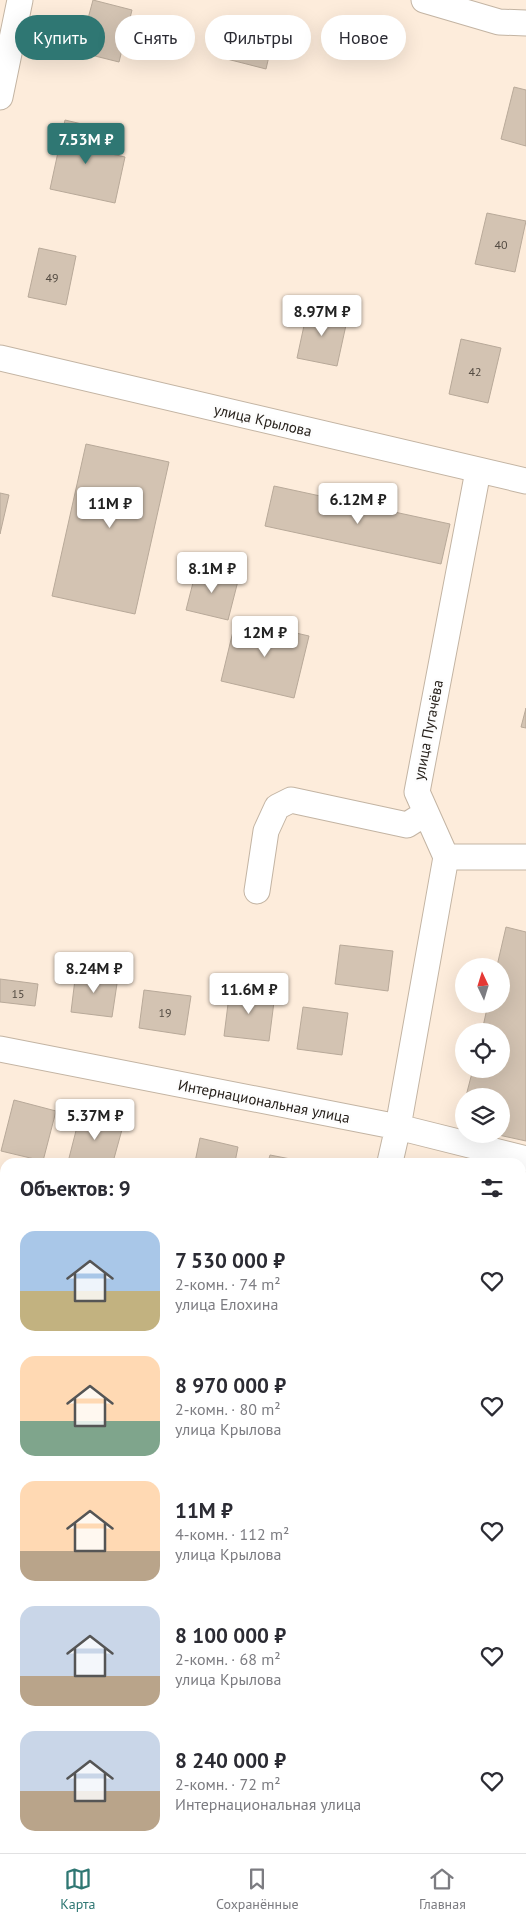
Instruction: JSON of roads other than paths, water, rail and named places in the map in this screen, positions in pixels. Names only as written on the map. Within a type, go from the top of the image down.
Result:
[{"type":"street","points":[[0,97],[20,0]]},
{"type":"street","points":[[424,0],[499,22],[526,23]]},
{"type":"street","name":"улица Крылова","points":[[0,358],[526,481]]},
{"type":"street","name":"улица Пугачёва","points":[[446,857],[417,792],[478,471]]},
{"type":"street","points":[[257,891],[266,831],[277,807],[291,800],[407,824],[426,813]]},
{"type":"street","points":[[391,1158],[446,857],[526,857]]},
{"type":"street","name":"Интернациональная улица","points":[[0,1049],[398,1127],[522,1158]]}]
